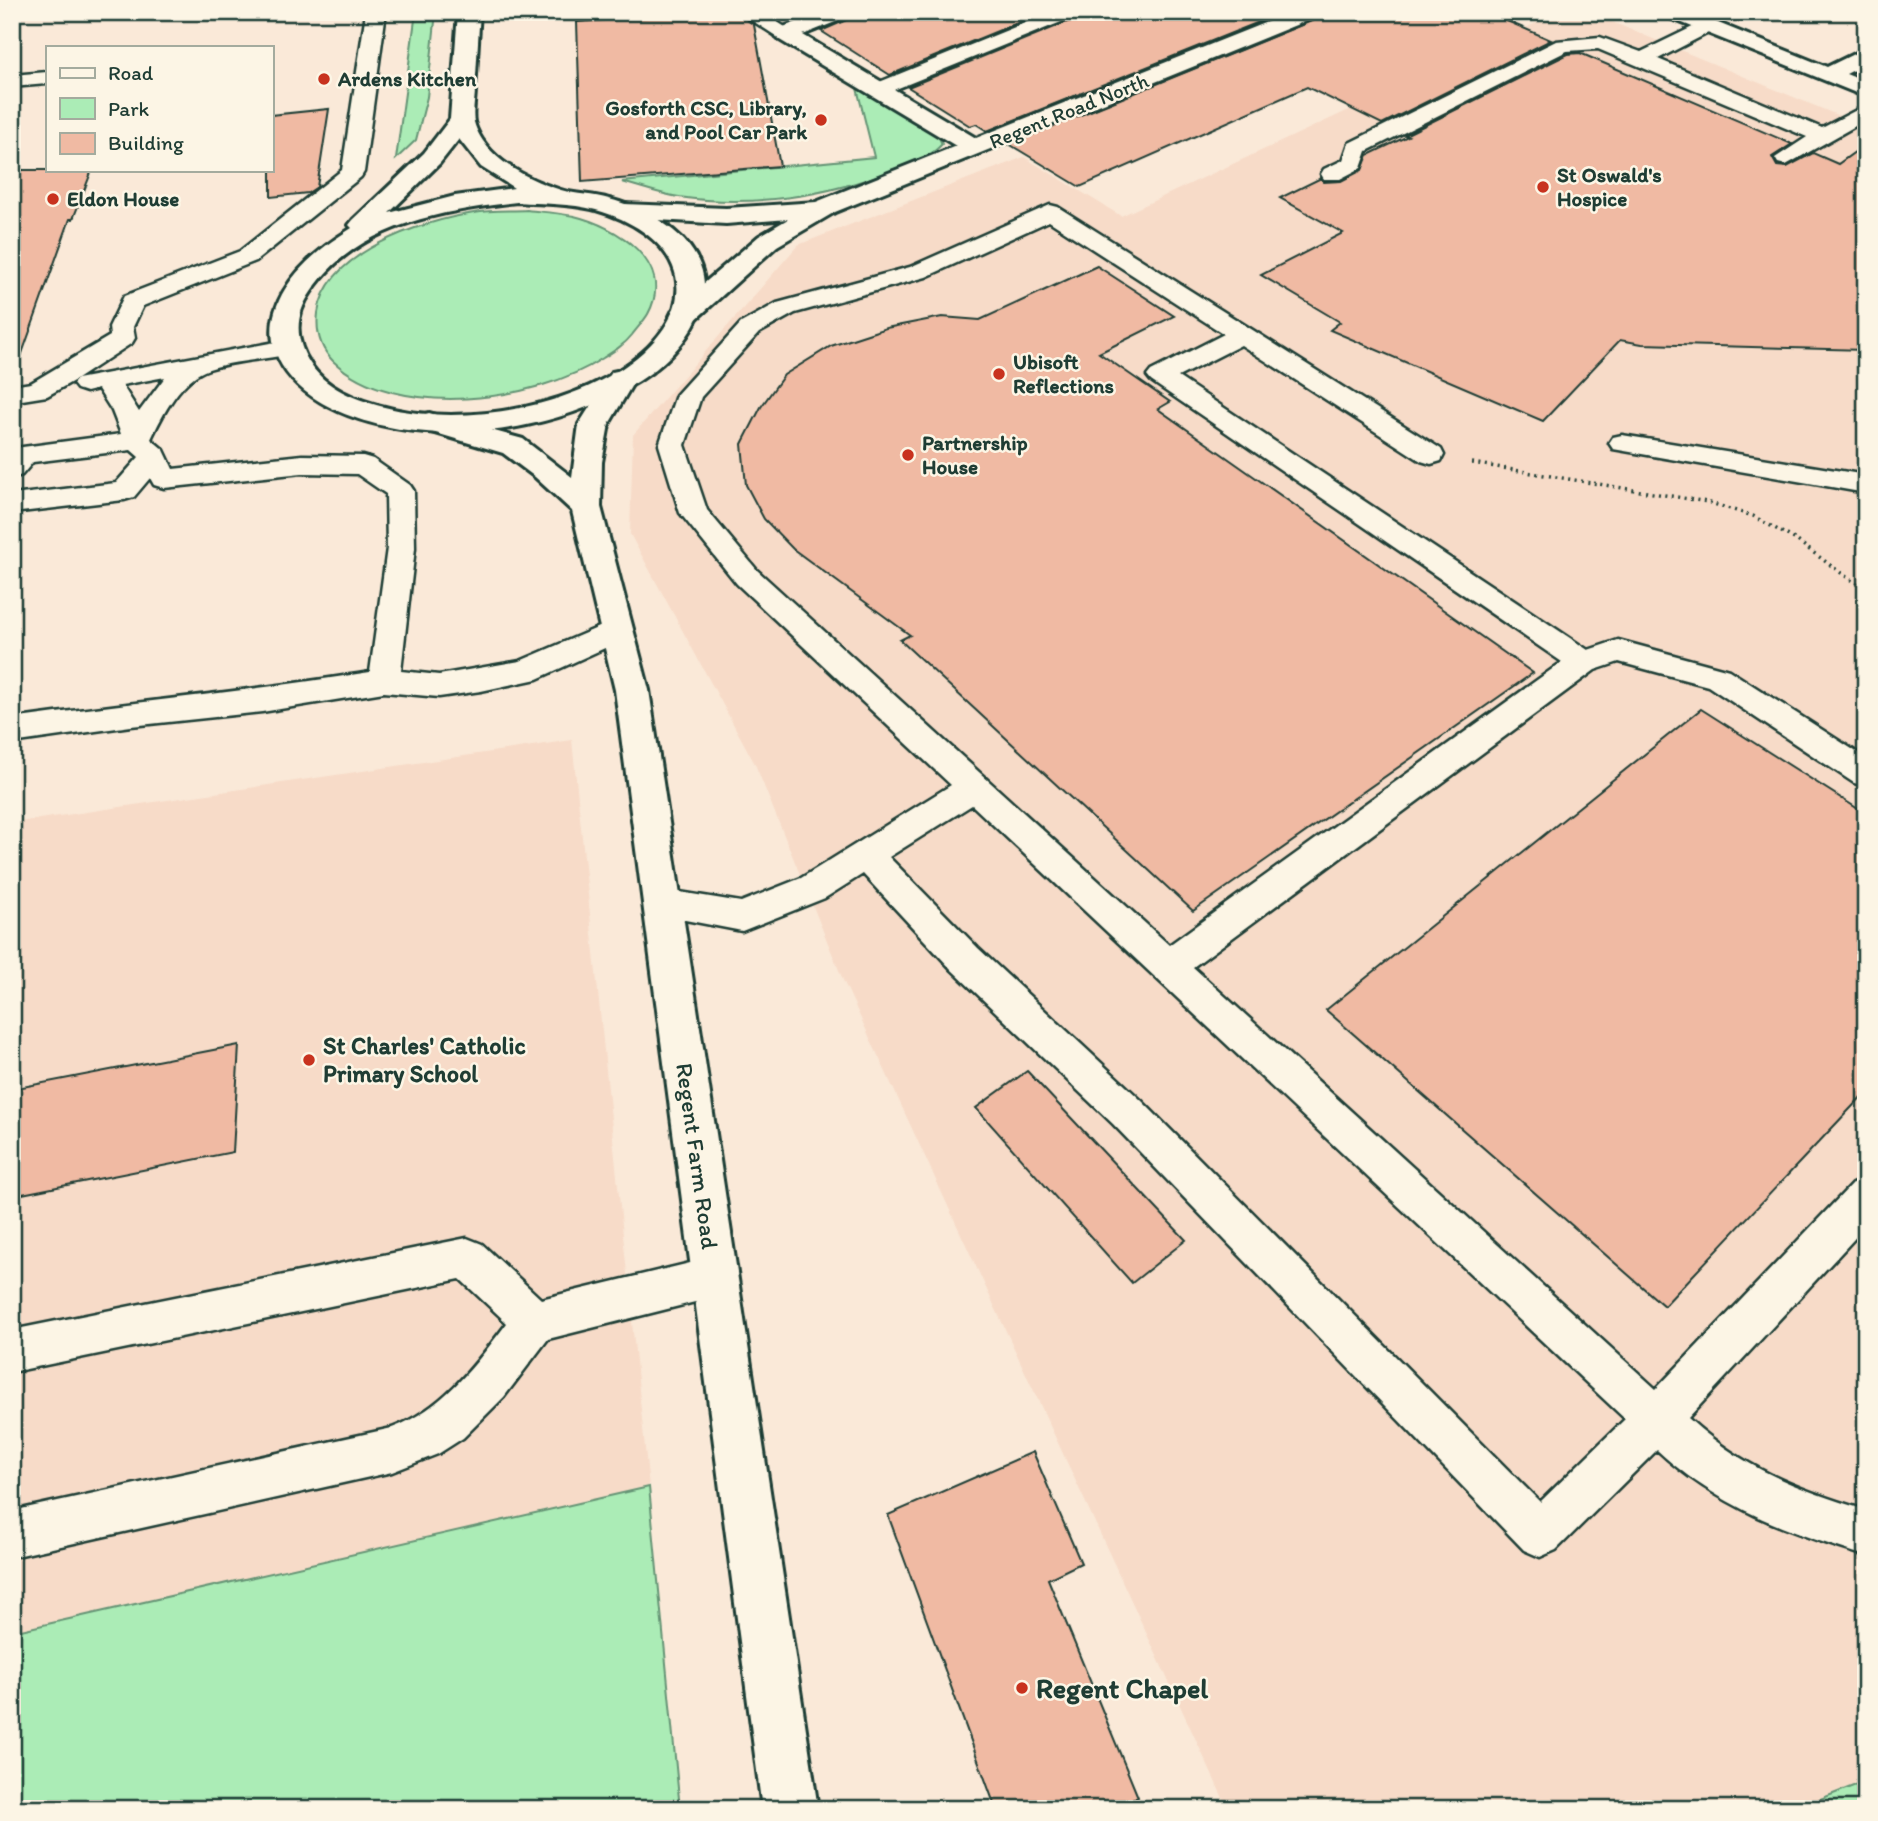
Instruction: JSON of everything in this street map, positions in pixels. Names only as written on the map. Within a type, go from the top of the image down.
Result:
[{"type":"street","points":[[462,120],[469,12]]},
{"type":"street","points":[[786,34],[843,12]]},
{"type":"street","name":"Regent Road North","points":[[683,316],[768,241],[826,207],[1311,12]]},
{"type":"street","points":[[1672,12],[1866,90]]},
{"type":"street","points":[[786,34],[976,148]]},
{"type":"street","points":[[1828,75],[1866,54]]},
{"type":"street","name":"Regent Farm Road","points":[[462,120],[473,144],[489,162],[514,179],[560,197],[624,212],[663,233],[686,263],[691,297],[676,332],[642,367],[591,396],[527,415],[463,423],[401,420],[348,406],[309,383],[286,348],[284,315],[305,277],[432,158],[462,120]]},
{"type":"street","name":"Regent Farm Road","points":[[343,244],[396,218],[457,201],[517,195],[560,197]]},
{"type":"street","name":"Regent Road North","points":[[624,212],[726,216],[826,207]]},
{"type":"street","name":"Regent Farm Road","points":[[622,378],[594,424],[587,462],[586,507],[632,690],[790,1809]]},
{"type":"street","name":"Regent Farm Road","points":[[429,422],[513,446],[546,470],[586,507]]},
{"type":"lane","points":[[122,338],[121,327],[133,301],[248,256],[353,172],[359,64],[376,12]]},
{"type":"lane","points":[[748,12],[786,34]]},
{"type":"lane","points":[[878,89],[1069,12]]},
{"type":"lane","points":[[1642,59],[1707,26]]},
{"type":"lane","points":[[1332,174],[1353,163],[1357,148],[1563,45],[1600,43],[1823,136]]},
{"type":"lane","points":[[12,81],[46,78]]},
{"type":"lane","points":[[1786,158],[1866,111]]},
{"type":"lane","points":[[1431,455],[1049,212],[918,272],[786,308],[750,328],[689,395],[672,445],[694,513],[747,577],[1657,1419],[1722,1474],[1798,1512],[1866,1532]]},
{"type":"lane","points":[[1242,334],[1160,376],[1584,662]]},
{"type":"lane","points":[[122,338],[146,349],[199,364]]},
{"type":"lane","points":[[122,338],[93,359],[27,392],[106,381],[286,348]]},
{"type":"lane","points":[[12,504],[124,491],[146,449],[151,410],[176,378],[199,364]]},
{"type":"lane","points":[[106,381],[164,479],[302,464],[363,465],[400,491],[401,548],[384,681]]},
{"type":"lane","points":[[1622,443],[1866,484]]},
{"type":"lane","points":[[12,469],[25,454],[146,449]]},
{"type":"lane","points":[[12,731],[131,714],[262,701],[384,681],[439,686],[526,671],[618,631]]},
{"type":"lane","points":[[1168,967],[1584,662],[1618,651],[1717,677],[1866,774]]},
{"type":"lane","points":[[661,903],[742,917],[813,888],[974,787]]},
{"type":"lane","points":[[866,855],[965,959],[1127,1112],[1540,1534],[1657,1419],[1866,1197]]},
{"type":"lane","points":[[12,1351],[467,1258],[535,1321]]},
{"type":"lane","points":[[12,1534],[392,1450],[429,1435],[476,1397],[535,1321],[715,1277]]},
{"type":"path","points":[[509,21],[625,12]]},
{"type":"path","points":[[1431,455],[1707,502],[1753,516],[1796,540],[1866,591]]},
{"type":"shaded area","points":[[1560,12],[1588,12],[1866,127],[1866,1781],[1795,1809],[1228,1809],[843,980],[755,764],[630,534],[633,435],[798,245],[1024,157],[1121,216]]},
{"type":"shaded area","name":"St Charles' Catholic Primary School","points":[[572,740],[649,1487],[12,1632],[12,823]]},
{"type":"green space","points":[[416,12],[436,12],[427,97],[416,140],[396,159]]},
{"type":"green space","points":[[856,84],[937,133],[942,144],[920,159],[870,178],[817,193],[789,197],[706,200],[672,196],[622,182],[874,157]]},
{"type":"green space","points":[[527,210],[574,216],[607,228],[623,238],[648,263],[654,279],[655,296],[646,317],[619,348],[575,373],[541,385],[505,394],[467,398],[428,398],[392,392],[360,380],[329,356],[320,338],[318,313],[325,292],[338,273],[357,257],[380,243],[429,223],[480,212]]},
{"type":"green space","points":[[649,1487],[680,1809],[12,1809],[12,1632]]},
{"type":"green space","points":[[1866,1781],[1866,1809],[1795,1809]]},
{"type":"building","points":[[736,12],[754,25],[780,166],[582,182],[577,22]]},
{"type":"building","points":[[855,12],[1044,12],[890,75],[821,31],[851,18]]},
{"type":"building","points":[[1080,12],[1284,12],[987,131],[976,124],[970,126],[908,87],[1077,18]]},
{"type":"building","points":[[1323,12],[1486,12],[1551,40],[1382,124],[1307,87],[1080,187],[1009,144],[1319,18]]},
{"type":"building","points":[[1580,53],[1792,144],[1772,157],[1777,166],[1787,167],[1813,153],[1838,164],[1866,144],[1866,350],[1642,344],[1620,340],[1543,421],[1330,330],[1340,322],[1261,275],[1343,233],[1280,198],[1321,178],[1324,182],[1341,181],[1362,170],[1368,155],[1408,136],[1405,135],[1568,54]]},
{"type":"building","points":[[329,109],[317,187],[308,193],[271,197],[273,115]]},
{"type":"building","points":[[12,170],[91,172],[73,219],[70,219],[19,362],[12,361]]},
{"type":"building","points":[[1097,266],[1174,316],[1099,353],[1170,402],[1158,409],[1533,673],[1193,911],[900,640],[910,635],[793,549],[764,519],[746,485],[742,444],[761,407],[784,375],[831,346],[886,328],[942,317],[980,320]]},
{"type":"building","points":[[1701,709],[1866,814],[1866,1092],[1664,1306],[1326,1010]]},
{"type":"building","points":[[239,1045],[233,1152],[12,1196],[12,1089]]},
{"type":"building","points":[[1027,1071],[1186,1240],[1132,1283],[976,1108]]},
{"type":"building","name":"Regent Chapel","points":[[1033,1452],[1081,1563],[1048,1579],[1138,1797],[1115,1809],[996,1809],[888,1515]]},
{"type":"place","name":"Ardens Kitchen","points":[[324,79]]},
{"type":"place","name":"Gosforth CSC, Library, and Pool Car Park","points":[[821,120]]},
{"type":"place","name":"St Oswald's Hospice","points":[[1543,187]]},
{"type":"place","name":"Eldon House","points":[[53,199]]},
{"type":"place","name":"Ubisoft Reflections","points":[[999,374]]},
{"type":"place","name":"Partnership House","points":[[908,455]]},
{"type":"place","name":"St Charles' Catholic Primary School","points":[[309,1060]]},
{"type":"place","name":"Regent Chapel","points":[[1022,1688]]}]
